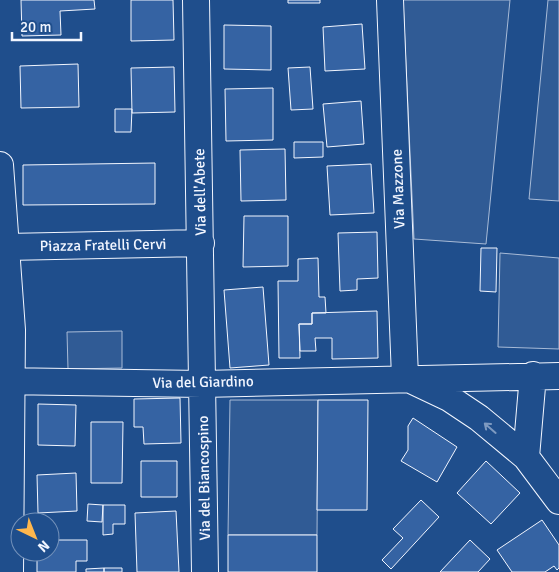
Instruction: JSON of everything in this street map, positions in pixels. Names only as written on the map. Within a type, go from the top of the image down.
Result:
[{"type":"street","name":"Via dell'Abete","points":[[196,0],[202,384]]},
{"type":"street","name":"Via Mazzone","points":[[390,0],[405,377]]},
{"type":"street","points":[[0,165],[12,330],[6,381],[10,572]]},
{"type":"street","name":"Piazza Fratelli Cervi","points":[[6,247],[201,243]]},
{"type":"street","points":[[526,456],[533,375]]},
{"type":"street","name":"Via del Giardino","points":[[6,381],[202,384],[405,377],[559,376]]},
{"type":"street","name":"Via del Giardino","points":[[405,377],[449,398],[526,456],[559,501]]},
{"type":"street","name":"Via del Biancospino","points":[[202,384],[205,572]]},
{"type":"shaded area","points":[[403,0],[510,0],[486,244],[414,239]]},
{"type":"shaded area","points":[[548,0],[559,0],[559,201],[529,199]]},
{"type":"shaded area","points":[[500,253],[559,258],[559,349],[498,347]]},
{"type":"shaded area","points":[[122,331],[122,368],[68,369],[67,332]]},
{"type":"shaded area","points":[[230,400],[318,400],[317,535],[228,535]]},
{"type":"building","points":[[21,0],[94,0],[95,9],[60,11],[61,35],[22,36]]},
{"type":"building","points":[[131,0],[173,0],[174,40],[131,41]]},
{"type":"building","points":[[288,0],[320,0],[320,3],[288,3]]},
{"type":"building","points":[[362,24],[365,69],[325,71],[323,27]]},
{"type":"building","points":[[224,25],[271,26],[271,70],[224,69]]},
{"type":"building","points":[[78,64],[79,107],[21,108],[20,66]]},
{"type":"building","points":[[174,67],[175,112],[132,113],[131,68]]},
{"type":"building","points":[[310,67],[313,109],[291,110],[288,68]]},
{"type":"building","points":[[273,88],[273,140],[226,141],[225,89]]},
{"type":"building","points":[[361,101],[364,144],[327,147],[323,104]]},
{"type":"building","points":[[115,109],[132,109],[131,132],[115,132]]},
{"type":"building","points":[[294,142],[323,142],[323,157],[294,158]]},
{"type":"building","points":[[285,149],[286,200],[241,201],[240,150]]},
{"type":"building","points":[[155,163],[155,204],[23,205],[23,165]]},
{"type":"building","points":[[371,164],[374,213],[330,215],[327,166]]},
{"type":"building","points":[[244,216],[288,216],[288,266],[243,267]]},
{"type":"building","points":[[377,232],[378,278],[357,279],[357,290],[340,291],[338,233]]},
{"type":"building","points":[[481,248],[497,248],[496,292],[480,291]]},
{"type":"building","points":[[318,258],[319,297],[325,297],[326,313],[312,313],[312,324],[299,324],[300,358],[279,358],[278,281],[298,281],[298,259]]},
{"type":"building","points":[[263,287],[269,365],[230,368],[224,290]]},
{"type":"building","points":[[377,311],[378,358],[332,359],[332,338],[315,338],[316,351],[300,351],[299,324],[312,324],[312,313]]},
{"type":"building","points":[[180,398],[181,443],[144,444],[143,427],[134,427],[134,399]]},
{"type":"building","points":[[318,400],[368,400],[367,510],[317,510]]},
{"type":"building","points":[[38,404],[76,405],[75,446],[38,445]]},
{"type":"building","points":[[413,418],[457,447],[437,482],[401,461],[408,450],[408,426]]},
{"type":"building","points":[[91,422],[123,422],[122,483],[91,483]]},
{"type":"building","points":[[141,461],[177,461],[177,497],[141,497]]},
{"type":"building","points":[[486,461],[520,493],[491,524],[457,493]]},
{"type":"building","points":[[76,473],[77,511],[38,512],[37,475]]},
{"type":"building","points":[[421,500],[439,517],[391,569],[382,560],[403,538],[393,529]]},
{"type":"building","points":[[88,504],[103,505],[102,522],[87,521]]},
{"type":"building","points":[[103,505],[125,505],[125,524],[113,524],[113,534],[103,535]]},
{"type":"building","points":[[176,511],[179,572],[137,572],[135,513]]},
{"type":"building","points":[[542,520],[559,545],[559,568],[557,570],[554,566],[545,572],[512,572],[497,550]]},
{"type":"building","points":[[228,535],[317,535],[317,572],[228,572]]},
{"type":"building","points":[[60,540],[87,540],[87,561],[76,561],[76,572],[37,572],[37,562],[60,562]]},
{"type":"building","points":[[470,540],[490,559],[478,572],[440,572]]},
{"type":"building","points":[[104,568],[104,572],[86,572],[86,569]]},
{"type":"building","points":[[104,568],[122,568],[122,572],[104,572]]}]
